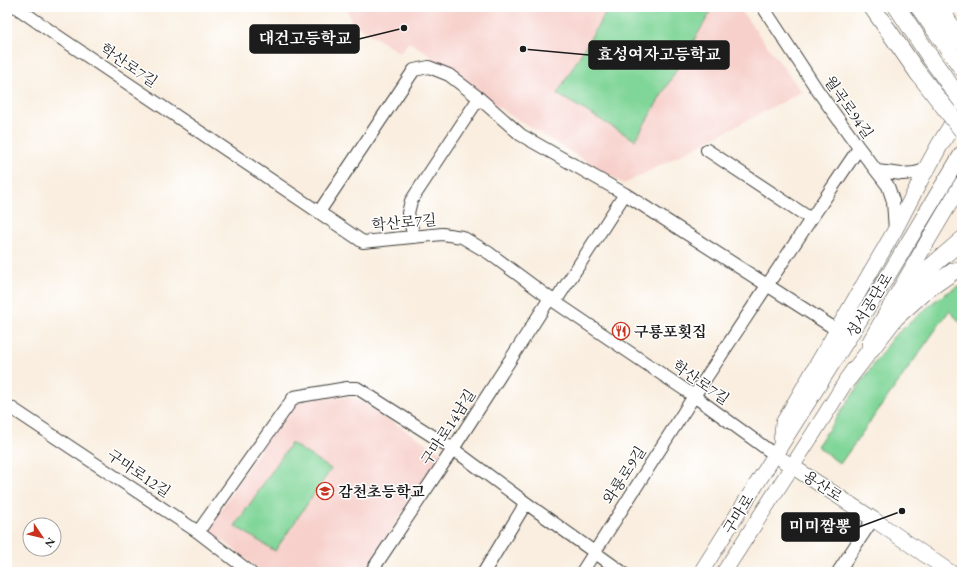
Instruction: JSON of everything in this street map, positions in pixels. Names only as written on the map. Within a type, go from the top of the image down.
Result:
[{"type":"highway","points":[[872,7],[918,73],[962,130]]},
{"type":"highway","points":[[897,7],[962,102]]},
{"type":"highway","points":[[919,7],[962,68]]},
{"type":"highway","points":[[940,7],[962,40]]},
{"type":"highway","points":[[926,170],[962,109]]},
{"type":"highway","points":[[847,380],[895,318],[919,277],[962,240]]},
{"type":"highway","points":[[895,318],[925,291],[954,271],[962,270]]},
{"type":"main road","name":"성서공단로","points":[[778,451],[962,154]]},
{"type":"main road","points":[[778,451],[783,423],[895,230],[926,170]]},
{"type":"main road","name":"성서공단로","points":[[792,466],[847,380],[962,183]]},
{"type":"main road","name":"용산로","points":[[778,451],[792,466],[873,519],[946,571]]},
{"type":"main road","name":"구마로","points":[[701,572],[778,451]]},
{"type":"main road","name":"구마로","points":[[724,572],[792,466]]},
{"type":"street","name":"학산로7길","points":[[16,7],[363,242],[442,234],[462,237],[489,253],[553,300],[778,451]]},
{"type":"street","name":"월곡로94길","points":[[763,7],[818,91],[888,186],[893,202],[895,230]]},
{"type":"street","points":[[320,212],[414,70],[429,67],[450,75],[521,135],[624,194],[838,330]]},
{"type":"street","points":[[414,237],[408,212],[411,201],[479,98]]},
{"type":"street","name":"와룡로9길","points":[[582,572],[694,396],[859,148]]},
{"type":"street","points":[[707,150],[811,219]]},
{"type":"street","points":[[877,171],[902,174],[926,170]]},
{"type":"street","name":"구마로14남길","points":[[371,572],[624,194]]},
{"type":"street","points":[[198,532],[294,397],[348,388],[357,388],[453,449],[622,572]]},
{"type":"street","name":"구마로12길","points":[[7,405],[198,532],[250,572]]},
{"type":"street","points":[[484,572],[526,503]]},
{"type":"street","points":[[838,572],[873,519]]},
{"type":"shaded area","points":[[346,7],[738,7],[802,92],[624,184],[510,115],[470,88],[423,50],[409,42],[400,53],[352,23]]},
{"type":"shaded area","name":"감천초등학교","points":[[324,396],[356,398],[441,453],[363,572],[262,572],[208,529],[290,405],[306,398]]},
{"type":"green space","points":[[609,7],[700,7],[710,13],[635,140],[557,94]]},
{"type":"green space","points":[[958,286],[962,289],[962,324],[949,311],[840,464],[817,446],[892,338],[936,300]]},
{"type":"green space","points":[[291,443],[331,469],[275,551],[235,526]]},
{"type":"place","name":"대건고등학교","points":[[404,28]]},
{"type":"place","name":"효성여자고등학교","points":[[523,49]]},
{"type":"place","name":"구룡포횟집","points":[[621,331]]},
{"type":"place","name":"감천초등학교","points":[[325,491]]},
{"type":"place","name":"미미짬뽕","points":[[902,511]]}]
